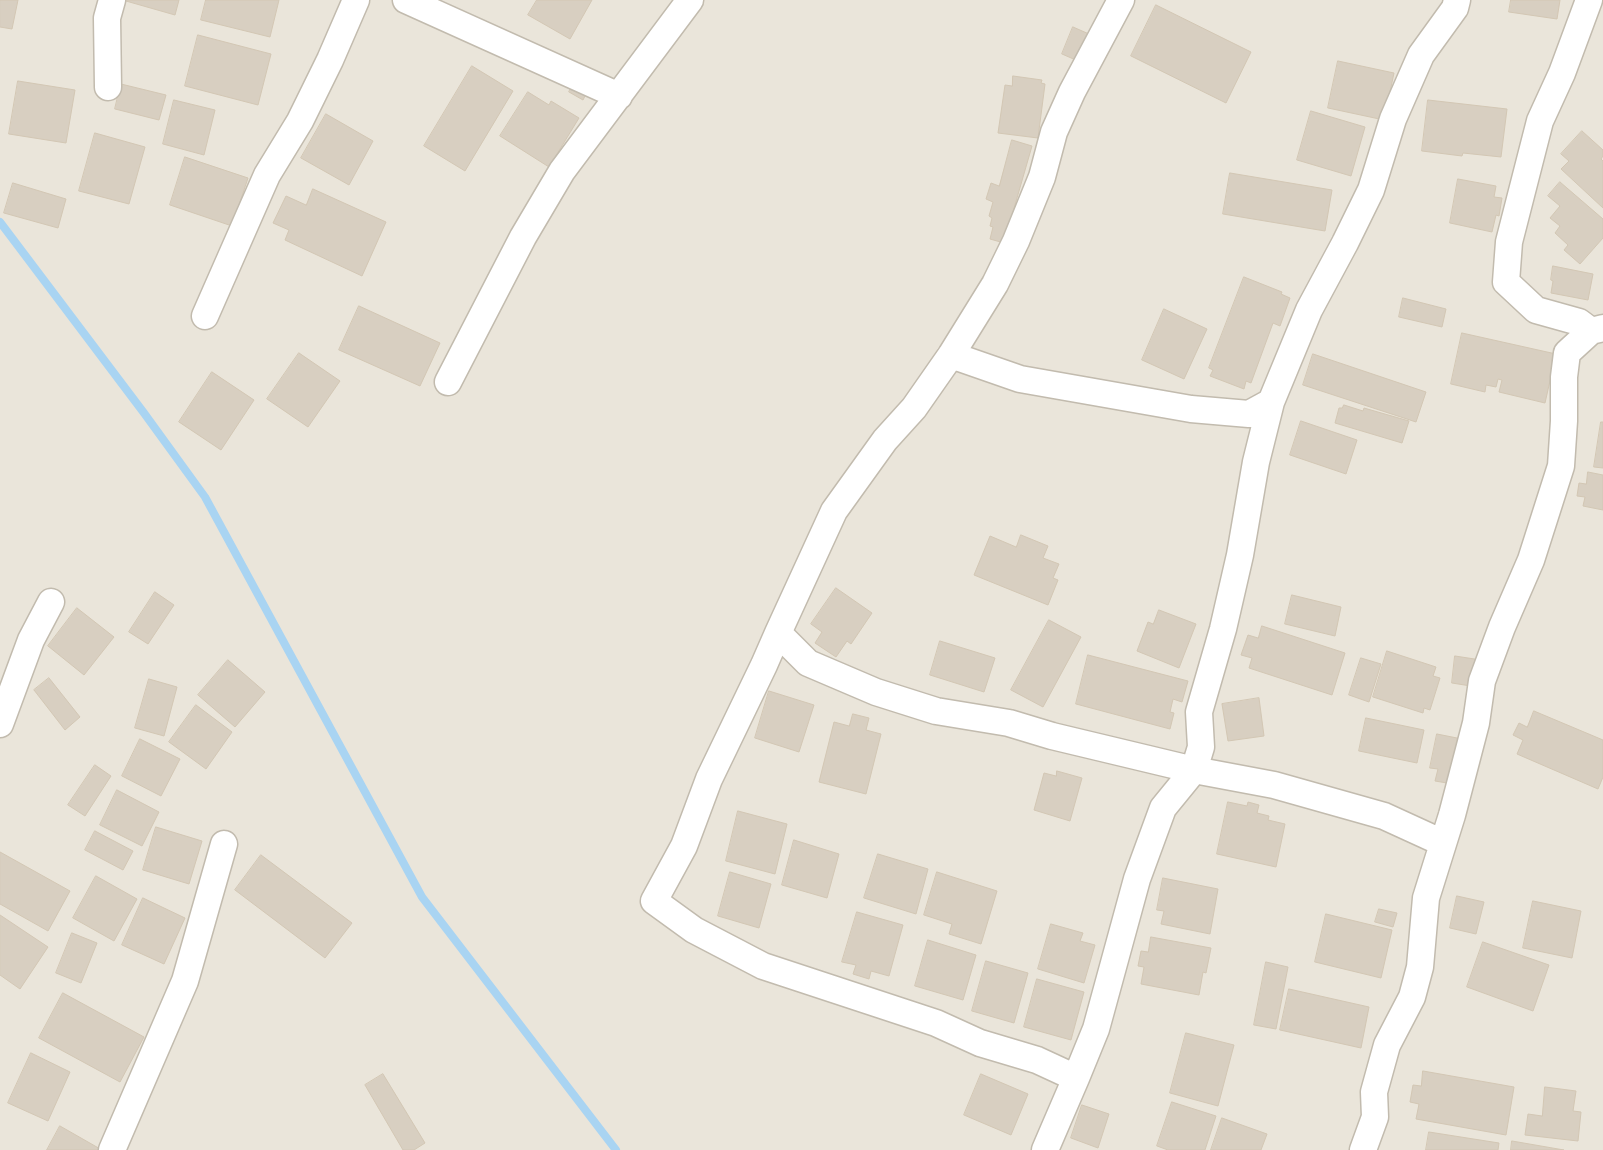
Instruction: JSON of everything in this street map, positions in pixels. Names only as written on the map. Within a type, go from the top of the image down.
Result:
[{"type":"street","points":[[108,87],[107,18],[112,0]]},
{"type":"street","points":[[205,316],[267,175],[300,121],[330,60],[356,0]]},
{"type":"street","points":[[406,0],[619,96]]},
{"type":"street","points":[[448,382],[522,237],[562,171],[690,0]]},
{"type":"street","points":[[1076,1078],[1037,1060],[980,1043],[936,1023],[763,966],[694,930],[654,900],[684,846],[709,779],[764,665],[834,511],[885,440],[914,408],[951,355],[995,284],[1016,241],[1042,177],[1054,132],[1072,92],[1121,0]]},
{"type":"street","points":[[1045,1150],[1096,1029],[1137,879],[1164,808],[1194,770],[1201,747],[1199,712],[1223,628],[1240,555],[1256,462],[1271,402],[1309,310],[1371,190],[1393,119],[1421,55],[1455,8],[1457,0]]},
{"type":"street","points":[[1363,1150],[1375,1117],[1374,1092],[1387,1046],[1412,997],[1420,967],[1426,898],[1452,815],[1476,723],[1482,681],[1502,627],[1531,560],[1562,466],[1566,353],[1597,330],[1579,322],[1536,310],[1506,282],[1509,242],[1540,121],[1562,73],[1588,0]]},
{"type":"street","points":[[951,355],[1020,378],[1191,409],[1248,414],[1271,402]]},
{"type":"street","points":[[0,724],[31,640],[51,602]]},
{"type":"street","points":[[778,633],[808,663],[876,692],[936,711],[1009,723],[1052,736],[1194,770],[1274,785],[1384,816],[1443,843]]},
{"type":"street","points":[[112,1150],[186,981],[224,844]]},
{"type":"shaded area","points":[[0,0],[1603,0],[1603,1150],[0,1150]]},
{"type":"building","points":[[0,0],[18,0],[12,29],[0,27]]},
{"type":"building","points":[[127,0],[179,0],[175,15]]},
{"type":"building","points":[[206,0],[279,0],[270,37],[201,20]]},
{"type":"building","points":[[537,0],[592,0],[570,39],[528,15]]},
{"type":"building","points":[[1511,0],[1560,0],[1557,19],[1509,12]]},
{"type":"building","points":[[1156,5],[1251,52],[1226,103],[1131,56]]},
{"type":"building","points":[[1073,27],[1089,34],[1078,61],[1062,54]]},
{"type":"building","points":[[198,35],[271,54],[258,105],[185,86]]},
{"type":"building","points":[[1338,61],[1394,73],[1384,120],[1328,108]]},
{"type":"building","points":[[472,66],[513,91],[465,171],[424,146]]},
{"type":"building","points":[[1013,76],[1042,80],[1041,83],[1045,84],[1038,138],[998,133],[1005,85],[1012,86]]},
{"type":"building","points":[[18,81],[75,90],[66,143],[9,134]]},
{"type":"building","points":[[121,84],[166,95],[159,120],[115,109]]},
{"type":"building","points":[[572,86],[586,94],[583,100],[569,92]]},
{"type":"building","points":[[528,92],[549,105],[551,101],[579,118],[549,167],[500,136]]},
{"type":"building","points":[[174,100],[215,110],[204,155],[163,144]]},
{"type":"building","points":[[1428,100],[1507,109],[1501,157],[1463,153],[1462,156],[1422,151]]},
{"type":"building","points":[[1311,111],[1365,127],[1351,176],[1297,160]]},
{"type":"building","points":[[326,114],[373,141],[349,185],[301,158]]},
{"type":"building","points":[[1582,131],[1603,150],[1601,159],[1603,161],[1603,208],[1561,169],[1569,161],[1561,154]]},
{"type":"building","points":[[95,133],[145,147],[129,204],[79,191]]},
{"type":"building","points":[[1012,140],[1032,146],[1004,243],[990,239],[993,227],[990,226],[992,218],[989,216],[993,202],[986,199],[991,183],[999,186]]},
{"type":"building","points":[[185,157],[248,178],[232,226],[170,205]]},
{"type":"building","points":[[1230,173],[1332,190],[1325,231],[1223,214]]},
{"type":"building","points":[[1458,179],[1496,186],[1494,197],[1502,198],[1499,216],[1496,215],[1492,232],[1450,223]]},
{"type":"building","points":[[1560,182],[1603,219],[1603,238],[1580,264],[1564,250],[1568,245],[1555,233],[1560,226],[1550,218],[1560,206],[1548,196]]},
{"type":"building","points":[[13,183],[66,199],[58,228],[4,213]]},
{"type":"building","points":[[313,189],[386,222],[362,276],[285,240],[289,230],[273,223],[286,196],[306,205]]},
{"type":"building","points":[[1553,266],[1593,274],[1588,300],[1551,293]]},
{"type":"building","points":[[1244,277],[1282,292],[1281,294],[1290,298],[1280,326],[1273,323],[1251,383],[1246,381],[1244,389],[1210,376],[1213,370],[1209,368]]},
{"type":"building","points":[[1403,298],[1446,309],[1442,327],[1399,317]]},
{"type":"building","points":[[359,306],[440,343],[420,386],[339,350]]},
{"type":"building","points":[[1164,309],[1207,329],[1184,379],[1142,360]]},
{"type":"building","points":[[1462,333],[1556,354],[1545,403],[1499,392],[1502,380],[1498,379],[1496,387],[1486,385],[1485,392],[1451,384]]},
{"type":"building","points":[[299,353],[340,381],[308,427],[267,399]]},
{"type":"building","points":[[1313,354],[1426,392],[1416,422],[1303,385]]},
{"type":"building","points":[[212,372],[254,400],[221,450],[179,422]]},
{"type":"building","points":[[1344,405],[1363,411],[1364,408],[1409,421],[1402,443],[1335,423],[1339,408],[1342,408]]},
{"type":"building","points":[[1301,421],[1357,440],[1346,474],[1290,455]]},
{"type":"building","points":[[1601,422],[1603,422],[1603,468],[1594,467]]},
{"type":"building","points":[[1588,472],[1603,475],[1603,510],[1583,506],[1585,497],[1577,496],[1579,483],[1586,484]]},
{"type":"building","points":[[1021,535],[1048,546],[1043,558],[1059,564],[1053,578],[1058,580],[1048,605],[974,575],[990,536],[1016,547]]},
{"type":"building","points":[[836,588],[872,613],[851,644],[847,641],[836,657],[815,643],[822,632],[811,624]]},
{"type":"building","points":[[155,592],[174,605],[148,644],[129,632]]},
{"type":"building","points":[[1292,595],[1341,607],[1335,636],[1285,624]]},
{"type":"building","points":[[77,608],[114,637],[84,675],[48,646]]},
{"type":"building","points":[[1159,610],[1196,624],[1179,668],[1137,651],[1148,622],[1153,624]]},
{"type":"building","points":[[1049,620],[1081,637],[1043,707],[1011,690]]},
{"type":"building","points":[[1262,626],[1345,653],[1332,695],[1249,668],[1252,658],[1241,655],[1248,635],[1258,638]]},
{"type":"building","points":[[940,641],[995,658],[984,692],[930,675]]},
{"type":"building","points":[[1387,651],[1436,667],[1433,676],[1440,678],[1430,710],[1424,708],[1423,713],[1373,697]]},
{"type":"building","points":[[1088,655],[1188,681],[1182,702],[1173,699],[1170,712],[1174,713],[1170,729],[1076,704]]},
{"type":"building","points":[[1455,656],[1481,660],[1477,687],[1452,683]]},
{"type":"building","points":[[1361,658],[1381,664],[1369,702],[1349,695]]},
{"type":"building","points":[[228,660],[265,692],[235,727],[198,695]]},
{"type":"building","points":[[49,678],[80,717],[65,730],[34,690]]},
{"type":"building","points":[[149,679],[177,687],[164,736],[135,728]]},
{"type":"building","points":[[769,691],[814,705],[799,752],[755,738]]},
{"type":"building","points":[[1259,698],[1264,736],[1228,741],[1222,704]]},
{"type":"building","points":[[196,705],[232,732],[206,769],[169,742]]},
{"type":"building","points":[[1534,711],[1603,740],[1603,777],[1598,789],[1517,754],[1523,740],[1513,735],[1519,723],[1527,727]]},
{"type":"building","points":[[853,714],[869,718],[866,730],[881,734],[866,794],[819,782],[834,722],[849,726]]},
{"type":"building","points":[[1366,718],[1424,730],[1417,763],[1359,751]]},
{"type":"building","points":[[1437,734],[1462,739],[1453,784],[1435,781],[1438,769],[1430,768]]},
{"type":"building","points":[[140,739],[180,759],[161,796],[122,776]]},
{"type":"building","points":[[95,765],[111,776],[85,816],[68,805]]},
{"type":"building","points":[[1057,771],[1082,778],[1070,821],[1034,810],[1044,773],[1056,776]]},
{"type":"building","points":[[117,790],[159,812],[142,846],[100,825]]},
{"type":"building","points":[[1228,802],[1247,806],[1248,802],[1259,805],[1257,813],[1269,816],[1268,820],[1285,824],[1276,867],[1217,854]]},
{"type":"building","points":[[738,811],[787,824],[775,874],[726,861]]},
{"type":"building","points":[[156,827],[202,841],[189,884],[143,870]]},
{"type":"building","points":[[95,831],[133,851],[123,870],[85,850]]},
{"type":"building","points":[[794,840],[839,854],[827,898],[782,885]]},
{"type":"building","points":[[0,852],[70,891],[48,931],[0,904]]},
{"type":"building","points":[[878,854],[928,869],[916,914],[864,898]]},
{"type":"building","points":[[261,855],[352,923],[325,958],[235,890]]},
{"type":"building","points":[[730,872],[771,884],[759,928],[718,916]]},
{"type":"building","points":[[937,872],[997,891],[981,944],[949,934],[952,924],[924,915]]},
{"type":"building","points":[[96,876],[137,899],[114,941],[73,918]]},
{"type":"building","points":[[1163,878],[1218,889],[1210,934],[1161,924],[1164,911],[1157,910]]},
{"type":"building","points":[[1457,896],[1484,902],[1476,934],[1450,928]]},
{"type":"building","points":[[143,898],[185,918],[164,964],[122,945]]},
{"type":"building","points":[[1533,901],[1581,911],[1572,958],[1523,948]]},
{"type":"building","points":[[1379,909],[1397,913],[1393,927],[1375,922]]},
{"type":"building","points":[[857,912],[903,925],[889,976],[871,971],[869,979],[853,974],[856,965],[842,962]]},
{"type":"building","points":[[1326,914],[1392,930],[1381,978],[1315,962]]},
{"type":"building","points":[[0,915],[48,947],[20,989],[0,975]]},
{"type":"building","points":[[1051,924],[1083,933],[1080,941],[1095,945],[1084,983],[1038,969]]},
{"type":"building","points":[[72,933],[97,943],[81,983],[56,973]]},
{"type":"building","points":[[1151,937],[1211,948],[1206,973],[1203,972],[1199,995],[1141,984],[1144,967],[1138,966],[1141,951],[1148,952]]},
{"type":"building","points":[[928,940],[976,955],[963,1000],[915,986]]},
{"type":"building","points":[[1483,942],[1549,965],[1533,1011],[1467,987]]},
{"type":"building","points":[[986,961],[1028,973],[1014,1023],[972,1011]]},
{"type":"building","points":[[1266,962],[1288,967],[1276,1029],[1254,1025]]},
{"type":"building","points":[[1037,979],[1084,992],[1071,1040],[1024,1027]]},
{"type":"building","points":[[1289,989],[1369,1007],[1361,1048],[1280,1030]]},
{"type":"building","points":[[63,993],[144,1037],[120,1082],[39,1038]]},
{"type":"building","points":[[1186,1033],[1234,1045],[1218,1106],[1170,1093]]},
{"type":"building","points":[[31,1053],[70,1072],[48,1121],[8,1103]]},
{"type":"building","points":[[1423,1071],[1514,1087],[1506,1135],[1416,1119],[1419,1104],[1410,1102],[1413,1085],[1421,1086]]},
{"type":"building","points":[[383,1074],[425,1143],[414,1150],[403,1150],[365,1085]]},
{"type":"building","points":[[981,1074],[1028,1094],[1011,1135],[964,1115]]},
{"type":"building","points":[[1545,1087],[1576,1091],[1573,1111],[1581,1112],[1578,1141],[1525,1135],[1528,1114],[1542,1116]]},
{"type":"building","points":[[1172,1102],[1216,1116],[1205,1150],[1168,1150],[1157,1146]]},
{"type":"building","points":[[1082,1105],[1109,1114],[1098,1148],[1071,1138]]},
{"type":"building","points":[[1222,1118],[1267,1134],[1261,1150],[1211,1150]]},
{"type":"building","points":[[60,1126],[102,1150],[47,1150]]},
{"type":"building","points":[[1429,1132],[1499,1143],[1498,1150],[1426,1150]]},
{"type":"building","points":[[1512,1141],[1564,1150],[1511,1150]]},
{"type":"waterway","points":[[0,222],[205,497],[422,897],[616,1150]]}]
